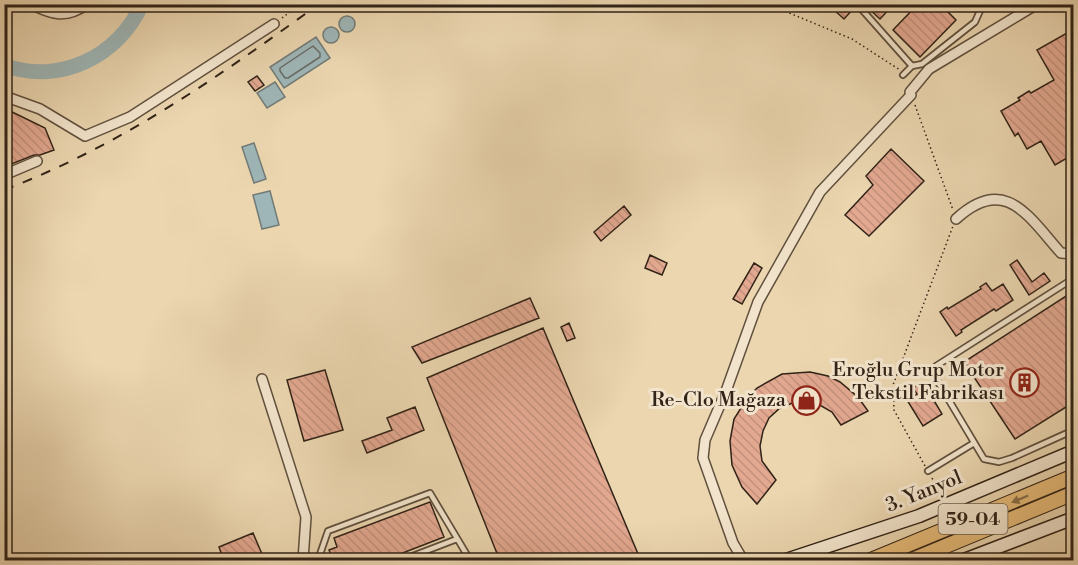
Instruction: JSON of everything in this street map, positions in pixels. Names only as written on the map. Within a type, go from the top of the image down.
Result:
[{"type":"main road","name":"3. Yanyol","points":[[786,561],[877,532],[1074,452]]},
{"type":"main road","name":"59-04","points":[[871,561],[1074,476]]},
{"type":"main road","name":"59-04","points":[[912,561],[1074,493]]},
{"type":"main road","points":[[964,561],[1074,518]]},
{"type":"street","points":[[31,4],[52,15],[79,10],[87,4]]},
{"type":"street","points":[[743,561],[734,543],[703,458],[705,440],[726,391],[758,302],[820,192],[911,93],[929,69],[1037,4]]},
{"type":"street","points":[[4,96],[40,109],[85,136],[130,117],[274,24]]},
{"type":"street","points":[[4,175],[37,161]]},
{"type":"street","points":[[956,219],[978,203],[989,200],[1010,202],[1021,207],[1061,252],[1074,254]]},
{"type":"street","points":[[262,378],[306,517],[303,561]]},
{"type":"lane","points":[[857,4],[912,66]]},
{"type":"lane","points":[[903,75],[912,66],[922,64],[975,22],[983,4]]},
{"type":"lane","points":[[1074,278],[936,366],[935,377],[984,459],[999,462],[1012,458],[1074,430]]},
{"type":"lane","points":[[928,471],[974,443]]},
{"type":"lane","points":[[318,561],[328,531],[430,493],[470,561]]},
{"type":"lane","points":[[402,561],[457,539]]},
{"type":"path","points":[[274,24],[300,4]]},
{"type":"path","points":[[774,4],[782,10],[852,39],[900,68],[903,75]]},
{"type":"path","points":[[911,93],[956,219],[894,385],[894,410],[947,505]]},
{"type":"water","points":[[347,16],[353,18],[355,24],[353,30],[347,32],[341,30],[339,24],[341,18]]},
{"type":"water","points":[[331,27],[337,29],[339,35],[337,41],[331,43],[325,41],[323,35],[325,29]]},
{"type":"water","points":[[316,37],[330,58],[284,88],[270,67]]},
{"type":"water","points":[[275,82],[285,97],[267,108],[257,93]]},
{"type":"water","points":[[254,143],[266,179],[254,183],[242,147]]},
{"type":"water","points":[[270,191],[279,225],[262,229],[253,195]]},
{"type":"building","points":[[837,4],[853,4],[854,8],[844,19],[833,9]]},
{"type":"building","points":[[864,4],[894,4],[880,19]]},
{"type":"building","points":[[918,4],[940,4],[956,20],[920,57],[893,30]]},
{"type":"building","points":[[1074,29],[1074,136],[1068,139],[1074,149],[1074,154],[1055,165],[1041,141],[1027,149],[1018,133],[1015,136],[1001,111],[1020,100],[1018,98],[1029,91],[1031,93],[1054,80],[1037,50]]},
{"type":"building","points":[[257,76],[264,85],[255,91],[248,82]]},
{"type":"building","points":[[4,108],[45,128],[54,150],[4,167]]},
{"type":"building","points":[[891,149],[924,181],[869,236],[845,215],[873,185],[866,176]]},
{"type":"building","points":[[624,206],[631,215],[601,241],[594,232]]},
{"type":"building","points":[[650,255],[667,263],[662,275],[645,268]]},
{"type":"building","points":[[1017,260],[1032,282],[1044,273],[1050,281],[1029,295],[1010,265]]},
{"type":"building","points":[[754,263],[762,268],[742,304],[733,299]]},
{"type":"building","points":[[986,283],[992,291],[1003,284],[1013,300],[996,311],[994,309],[961,330],[962,332],[956,336],[940,312],[981,289],[980,287]]},
{"type":"building","name":"Eroğlu Grup Motor Tekstil Fabrikası","points":[[1074,291],[1074,402],[1015,439],[964,362]]},
{"type":"building","points":[[530,298],[539,318],[422,363],[412,347]]},
{"type":"building","points":[[569,323],[575,338],[567,341],[561,327]]},
{"type":"building","points":[[543,328],[641,561],[500,561],[427,378]]},
{"type":"building","points":[[325,370],[343,430],[304,441],[287,380]]},
{"type":"building","points":[[810,372],[828,376],[840,382],[858,397],[868,411],[841,425],[832,412],[818,404],[795,402],[780,408],[769,418],[760,446],[762,461],[776,480],[757,504],[742,487],[732,465],[730,441],[734,419],[748,397],[757,388],[782,374]]},
{"type":"building","points":[[923,382],[942,414],[923,426],[907,400],[917,394],[913,388]]},
{"type":"building","points":[[415,407],[424,430],[367,453],[362,441],[392,430],[387,418]]},
{"type":"building","points":[[430,502],[444,537],[382,561],[333,561],[329,550],[337,547],[334,538]]},
{"type":"building","points":[[253,533],[265,561],[224,561],[219,547]]},
{"type":"waterway","points":[[4,65],[25,71],[46,72],[66,69],[85,62],[103,52],[118,38],[132,22],[142,4]]},
{"type":"railway","points":[[4,190],[89,152],[168,108],[244,58],[319,4]]},
{"type":"place","name":"Eroğlu Grup Motor Tekstil Fabrikası","points":[[1025,382]]},
{"type":"place","name":"Re-Clo Mağaza","points":[[807,400]]}]
